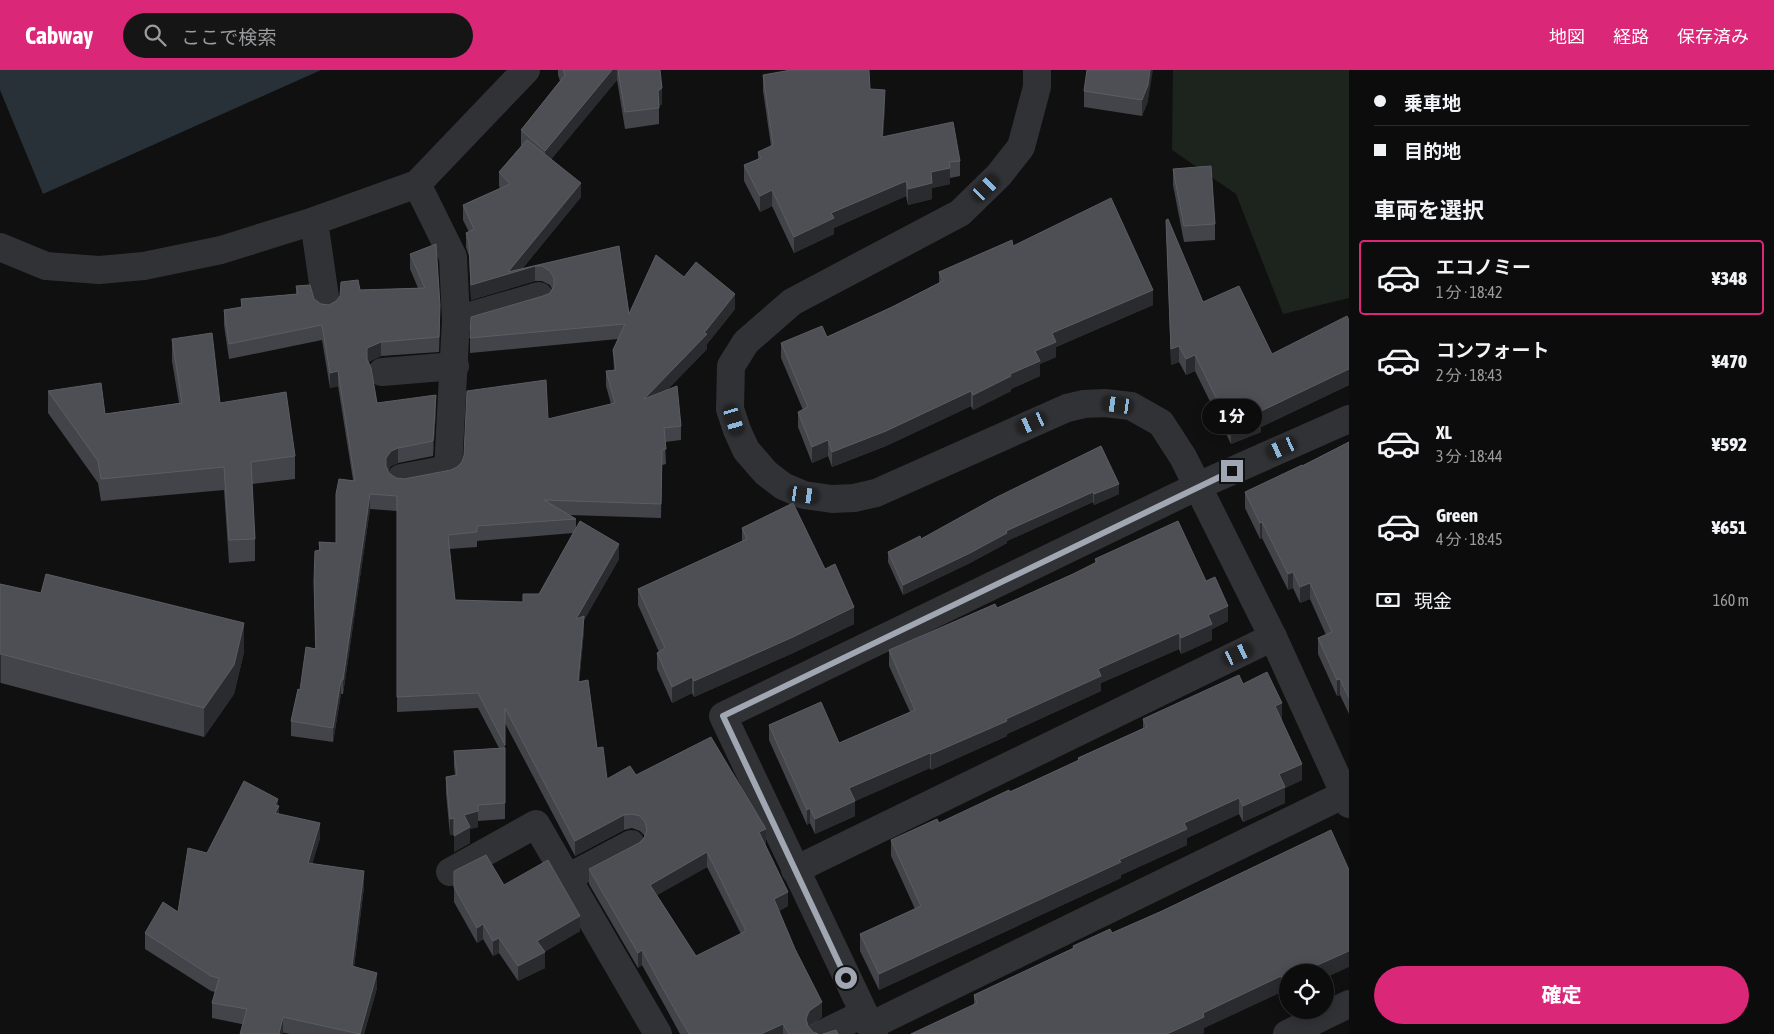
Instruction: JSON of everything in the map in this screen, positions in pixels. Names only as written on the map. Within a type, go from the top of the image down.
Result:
[{"type":"street","points":[[0,247],[46,266],[99,270],[144,266],[221,250],[314,221],[417,184],[526,70]]},
{"type":"street","points":[[822,1034],[869,1025],[1348,797],[1273,637],[1198,486],[1183,457],[1161,423],[1131,406],[1105,403],[1084,404],[1067,408],[876,493],[854,498],[832,499],[804,495],[783,486],[766,473],[746,450],[737,430],[730,410],[731,366],[746,342],[792,302],[960,212],[999,175],[1021,148],[1037,87],[1037,70]]},
{"type":"street","points":[[400,478],[448,469],[455,366],[456,320],[453,257],[417,184]]},
{"type":"street","points":[[314,221],[326,304]]},
{"type":"street","points":[[456,320],[539,296]]},
{"type":"street","points":[[382,372],[455,366]]},
{"type":"street","points":[[869,1025],[723,716],[1198,486],[1349,418]]},
{"type":"street","points":[[796,870],[1273,637]]},
{"type":"street","points":[[450,872],[536,824],[658,1034]]},
{"type":"street","points":[[567,878],[632,844]]},
{"type":"street","points":[[1287,1034],[1349,1004]]},
{"type":"shaded area","points":[[0,70],[321,70],[43,194],[0,90]]},
{"type":"shaded area","points":[[1173,70],[1349,70],[1349,298],[1283,314],[1236,194],[1172,150]]},
{"type":"building","points":[[563,70],[612,70],[545,151],[521,130],[565,75]]},
{"type":"building","points":[[618,70],[660,70],[662,88],[658,91],[659,108],[625,112]]},
{"type":"building","points":[[791,70],[869,70],[870,89],[885,90],[882,137],[953,122],[960,161],[949,162],[950,168],[931,172],[932,183],[908,189],[906,181],[831,213],[834,218],[794,237],[772,190],[760,196],[744,165],[761,158],[758,152],[773,145],[763,75]]},
{"type":"building","points":[[1087,70],[1150,70],[1148,85],[1142,100],[1084,91]]},
{"type":"building","points":[[527,140],[581,183],[508,272],[619,246],[629,314],[656,255],[684,277],[696,262],[735,294],[704,333],[707,334],[644,399],[677,386],[681,426],[664,428],[666,449],[662,450],[661,504],[544,500],[576,519],[477,526],[477,532],[448,535],[455,600],[523,602],[523,594],[539,594],[580,521],[619,544],[576,619],[584,616],[578,682],[588,680],[597,748],[603,747],[607,779],[630,766],[636,775],[711,737],[766,829],[759,832],[788,892],[774,899],[795,949],[822,1002],[809,1011],[806,1019],[808,1026],[813,1032],[818,1034],[789,1034],[783,1024],[761,1034],[689,1034],[642,950],[638,953],[589,869],[639,843],[644,838],[647,830],[645,822],[640,816],[624,815],[575,841],[505,708],[505,745],[478,693],[397,697],[397,496],[370,494],[343,680],[341,680],[333,728],[291,721],[298,689],[300,690],[306,647],[316,649],[315,551],[320,550],[319,542],[336,543],[336,494],[339,479],[355,481],[338,371],[330,373],[322,325],[229,344],[224,310],[242,307],[241,299],[298,294],[296,286],[310,285],[314,299],[321,304],[329,305],[340,296],[341,282],[358,280],[360,290],[425,288],[410,254],[436,244],[440,305],[439,337],[381,342],[367,348],[367,359],[371,368],[377,403],[436,395],[433,441],[398,448],[391,451],[386,458],[386,466],[389,473],[396,478],[404,479],[451,470],[462,462],[464,455],[467,391],[546,380],[548,419],[615,403],[606,371],[616,370],[613,350],[625,324],[470,338],[471,317],[543,296],[550,293],[554,286],[554,278],[550,271],[542,266],[535,266],[471,285],[469,242],[466,233],[474,229],[463,205],[510,184],[499,172]],"holes":[[[707,852],[746,931],[696,956],[650,885]]]},
{"type":"building","points":[[1211,166],[1215,224],[1184,226],[1173,169]]},
{"type":"building","points":[[1111,198],[1153,290],[1052,333],[1056,342],[1035,351],[1040,361],[1010,374],[1011,376],[973,395],[971,391],[886,431],[832,452],[828,440],[812,447],[798,412],[808,407],[781,343],[822,326],[827,337],[943,281],[939,272],[1012,240],[1013,246]]},
{"type":"building","points":[[1168,219],[1203,302],[1239,286],[1272,354],[1347,316],[1349,320],[1349,369],[1259,412],[1261,416],[1231,428],[1195,355],[1186,359],[1179,346],[1171,349],[1166,220]]},
{"type":"building","points":[[212,333],[220,403],[286,392],[295,456],[251,462],[255,539],[229,540],[224,467],[101,479],[98,461],[48,391],[101,383],[105,414],[182,403],[172,339]]},
{"type":"building","points":[[1349,442],[1349,698],[1340,679],[1337,680],[1318,638],[1332,632],[1310,583],[1300,587],[1293,572],[1288,574],[1245,492]]},
{"type":"building","points":[[1101,446],[1119,484],[1094,494],[1093,492],[1006,531],[1007,533],[970,553],[903,585],[888,552],[920,536],[921,539],[997,497]]},
{"type":"building","points":[[793,503],[825,569],[835,564],[854,607],[793,637],[694,681],[692,677],[672,687],[657,653],[665,648],[638,589],[747,539],[742,528]]},
{"type":"building","points":[[1178,521],[1206,581],[1215,577],[1228,606],[1208,615],[1212,624],[1181,638],[1179,633],[1098,669],[1101,676],[1006,719],[1007,721],[849,788],[855,801],[815,819],[810,808],[807,810],[769,725],[821,702],[839,743],[915,710],[889,650],[995,604],[997,608],[1073,574],[1097,562],[1095,559]]},
{"type":"building","points":[[46,574],[244,623],[234,665],[204,708],[0,654],[0,584],[41,593]]},
{"type":"building","points":[[1267,672],[1282,703],[1275,706],[1302,764],[1279,774],[1285,787],[1243,806],[1239,798],[1184,823],[1187,829],[1119,860],[1121,862],[879,974],[860,934],[921,906],[891,840],[937,819],[939,823],[1079,760],[1078,758],[1147,727],[1143,719],[1239,675],[1243,684]]},
{"type":"building","points":[[505,748],[505,803],[478,805],[478,811],[464,815],[470,827],[454,836],[454,818],[450,819],[446,777],[457,775],[454,751]]},
{"type":"building","points":[[244,781],[278,799],[275,805],[279,806],[275,813],[320,823],[308,863],[364,871],[352,966],[377,973],[360,1034],[283,1017],[279,1034],[240,1034],[247,1009],[212,1003],[219,978],[211,976],[145,933],[163,902],[178,912],[188,848],[207,853]]},
{"type":"building","points":[[1331,830],[1349,870],[1349,951],[1320,964],[1279,964],[1279,977],[1203,1013],[1204,1017],[1167,1034],[911,1034],[977,1003],[974,995],[1074,948],[1073,946],[1110,929],[1112,933]]},
{"type":"building","points":[[486,855],[504,885],[548,860],[580,916],[537,941],[545,952],[518,966],[499,938],[493,941],[483,924],[477,928],[454,887],[454,871]]},
{"type":"building","points":[[836,1030],[838,1034],[823,1034]]},
{"type":"route","points":[[846,978],[723,716],[1232,471]]}]
